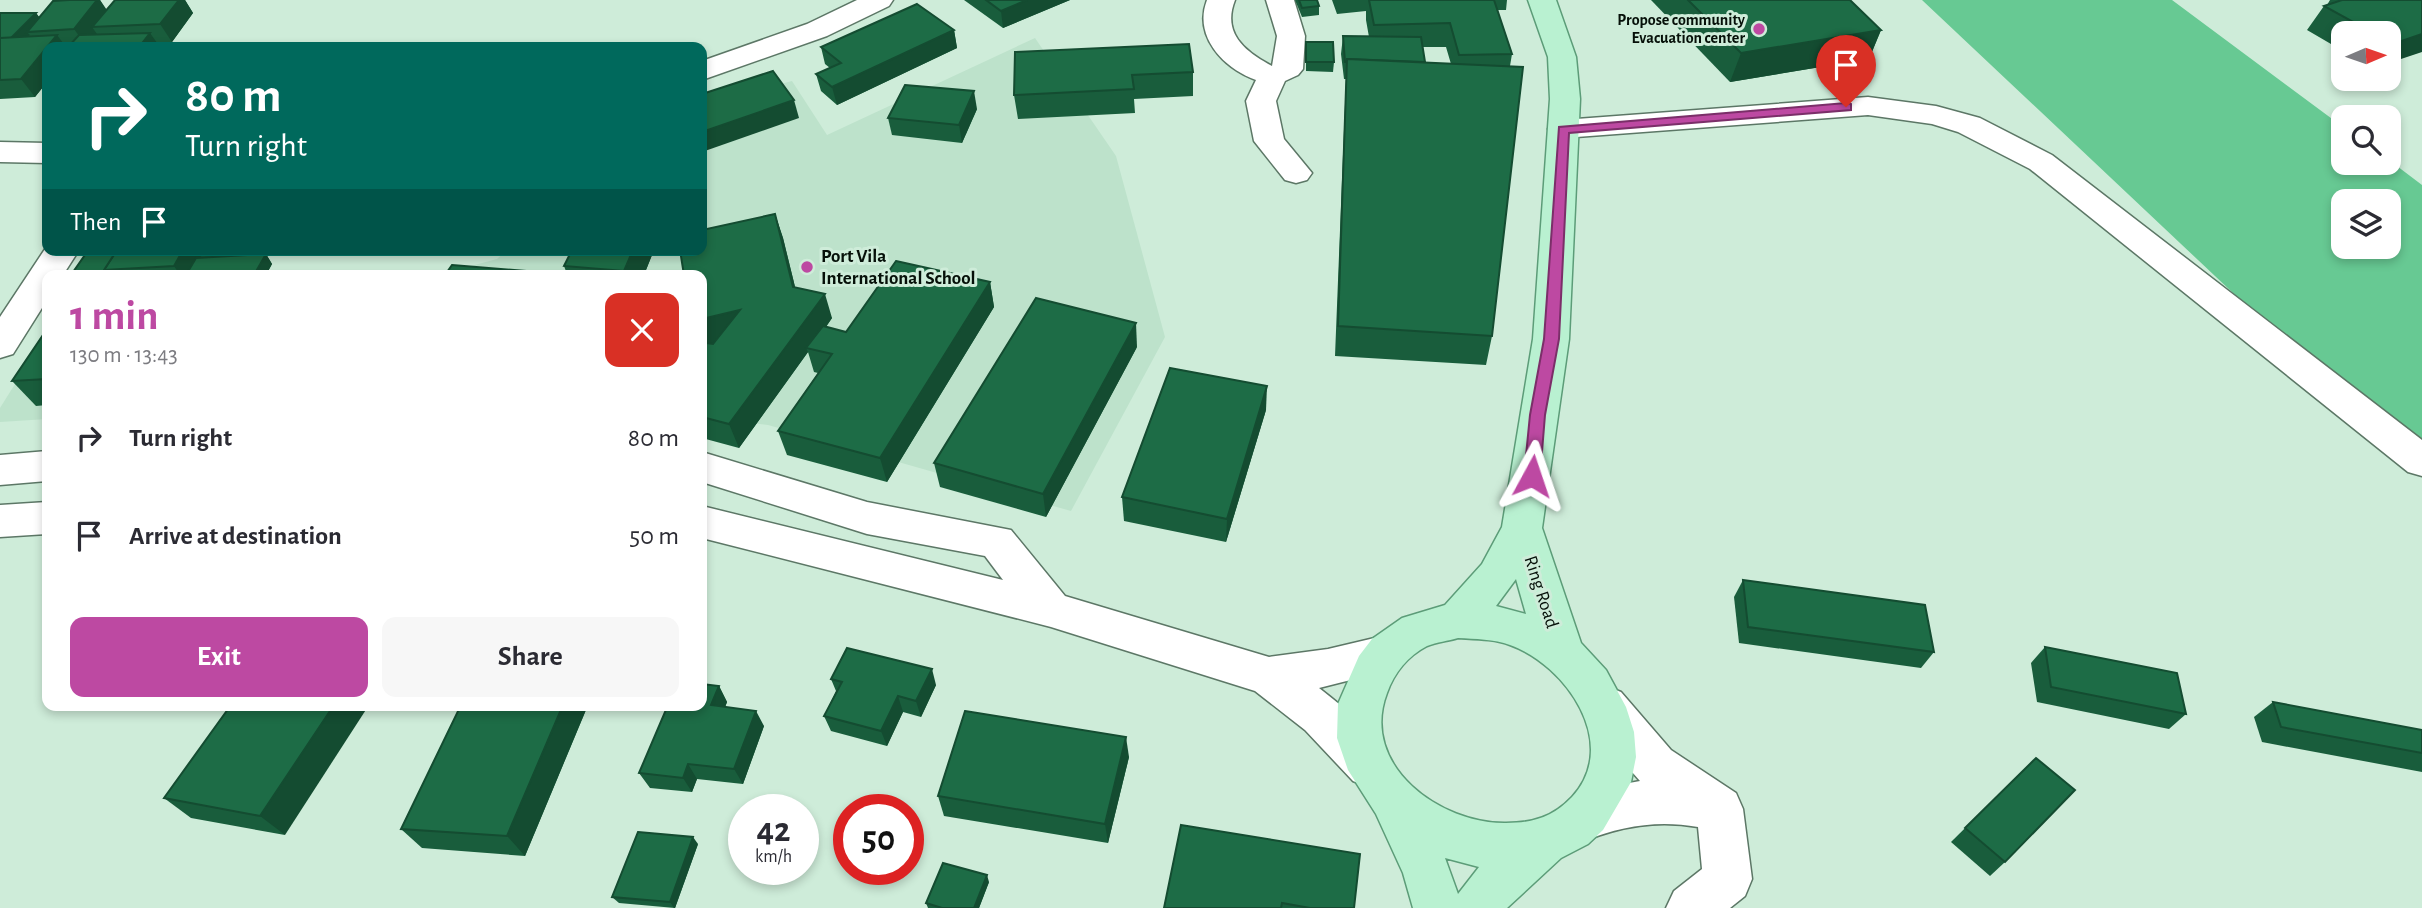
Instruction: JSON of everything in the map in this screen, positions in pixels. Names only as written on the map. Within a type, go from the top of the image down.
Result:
[{"type":"main road","name":"Ring Road","points":[[1458,620],[1497,576],[1522,528],[1551,339],[1563,129],[1562,57],[1542,0]]},
{"type":"main road","name":"Ring Road","points":[[1522,528],[1543,600],[1564,654]]},
{"type":"main road","points":[[1438,908],[1426,869],[1381,784],[1359,725],[1364,687],[1383,655],[1416,631],[1458,620],[1495,622],[1532,634],[1564,654],[1588,678],[1605,706],[1612,736],[1612,766],[1602,795],[1584,819],[1542,843],[1491,889],[1477,908]]},
{"type":"main road","points":[[1381,784],[1425,827],[1463,844],[1504,849],[1542,843]]},
{"type":"street","points":[[707,69],[817,30],[879,0]]},
{"type":"street","points":[[1220,0],[1216,20],[1233,56],[1244,65],[1273,76]]},
{"type":"street","points":[[1280,0],[1292,36],[1288,69],[1273,76],[1261,101],[1269,141],[1296,173]]},
{"type":"street","points":[[1563,129],[1868,106],[1936,115],[1969,125],[2041,162],[2422,461]]},
{"type":"street","points":[[0,152],[42,152]]},
{"type":"street","points":[[0,345],[42,281]]},
{"type":"street","points":[[0,470],[42,466]]},
{"type":"street","points":[[707,469],[867,517],[997,542],[1051,609]]},
{"type":"street","points":[[0,522],[42,518]]},
{"type":"street","points":[[707,523],[1051,609],[1269,676],[1321,716],[1381,784]]},
{"type":"street","points":[[1269,676],[1328,668],[1383,655]]},
{"type":"street","points":[[1605,706],[1646,759],[1673,783],[1719,809]]},
{"type":"street","points":[[1584,819],[1611,807],[1641,801],[1672,799],[1719,809]]},
{"type":"street","points":[[1691,908],[1728,879],[1719,809]]},
{"type":"shaded area","name":"Port Vila International School","points":[[1035,38],[1116,156],[1165,337],[1071,511],[768,425],[707,418],[707,270],[456,270],[500,256],[707,256],[707,104],[792,81],[827,135]]},
{"type":"shaded area","points":[[42,341],[42,419],[0,422],[0,408]]},
{"type":"green space","points":[[1922,0],[2172,0],[2331,118],[2331,175],[2401,175],[2401,169],[2422,185],[2422,471]]},
{"type":"building","points":[[97,0],[74,29],[27,32],[53,1]]},
{"type":"building","points":[[115,0],[179,0],[160,24],[92,27]]},
{"type":"building","points":[[986,0],[1027,0],[1001,11]]},
{"type":"building","points":[[1299,0],[1317,0],[1319,6],[1302,8]]},
{"type":"building","points":[[1369,0],[1494,0],[1512,54],[1459,55],[1450,23],[1374,25]]},
{"type":"building","points":[[1688,0],[1850,0],[1881,30],[1741,53]]},
{"type":"building","points":[[2342,0],[2422,0],[2422,34],[2401,41],[2401,21],[2351,21],[2324,6]]},
{"type":"building","points":[[917,4],[954,30],[832,87],[816,74],[841,63],[821,47]]},
{"type":"building","points":[[0,13],[36,13],[11,38],[0,38]]},
{"type":"building","points":[[150,33],[143,42],[73,42],[79,35]]},
{"type":"building","points":[[57,35],[51,42],[42,42],[42,53],[21,79],[0,80],[0,38]]},
{"type":"building","points":[[1343,36],[1421,37],[1425,62],[1347,59],[1345,62]]},
{"type":"building","points":[[1306,42],[1333,42],[1334,62],[1306,62]]},
{"type":"building","points":[[1189,44],[1193,72],[1132,75],[1134,89],[1014,95],[1015,52]]},
{"type":"building","points":[[1347,59],[1523,67],[1492,336],[1338,326]]},
{"type":"building","points":[[773,71],[794,100],[707,130],[707,92]]},
{"type":"building","points":[[905,85],[974,91],[959,125],[888,118]]},
{"type":"building","points":[[775,214],[793,287],[825,294],[729,424],[707,418],[707,343],[713,344],[740,310],[707,318],[707,270],[683,270],[681,256],[707,256],[707,229]]},
{"type":"building","points":[[84,256],[113,256],[104,270],[74,270]]},
{"type":"building","points":[[113,256],[180,256],[174,266],[104,270]]},
{"type":"building","points":[[265,256],[257,270],[189,270],[196,258]]},
{"type":"building","points":[[569,256],[630,256],[624,270],[564,266]]},
{"type":"building","points":[[896,261],[990,282],[880,458],[778,431],[832,354],[806,348],[823,326],[846,332]]},
{"type":"building","points":[[452,265],[514,270],[448,270]]},
{"type":"building","points":[[1036,298],[1136,323],[1043,494],[934,463]]},
{"type":"building","points":[[42,336],[42,379],[12,381]]},
{"type":"building","points":[[1170,368],[1267,386],[1227,519],[1122,497]]},
{"type":"building","points":[[1743,580],[1925,605],[1934,652],[1748,627]]},
{"type":"building","points":[[2045,647],[2177,673],[2186,714],[2051,687]]},
{"type":"building","points":[[847,648],[932,669],[916,701],[898,696],[881,731],[824,716],[842,682],[831,679]]},
{"type":"building","points":[[707,685],[719,686],[711,705],[756,711],[734,769],[688,764],[683,778],[639,773],[665,711],[707,711]]},
{"type":"building","points":[[2273,702],[2422,730],[2422,753],[2281,727]]},
{"type":"building","points":[[227,711],[330,711],[260,816],[164,798]]},
{"type":"building","points":[[458,711],[560,711],[507,836],[401,829]]},
{"type":"building","points":[[965,711],[1126,737],[1105,824],[938,796]]},
{"type":"building","points":[[2036,758],[2075,790],[2005,862],[1965,828]]},
{"type":"building","points":[[1181,825],[1360,854],[1354,908],[1310,908],[1282,903],[1281,908],[1164,908]]},
{"type":"building","points":[[638,832],[693,837],[670,902],[612,897]]},
{"type":"building","points":[[943,863],[987,875],[974,908],[942,908],[926,903]]},
{"type":"place","name":"Propose community Evacuation center","points":[[1759,29]]},
{"type":"place","name":"Port Vila International School","points":[[807,267]]},
{"type":"route","points":[[1532,476],[1538,415],[1551,339],[1563,129],[1846,107]]}]
